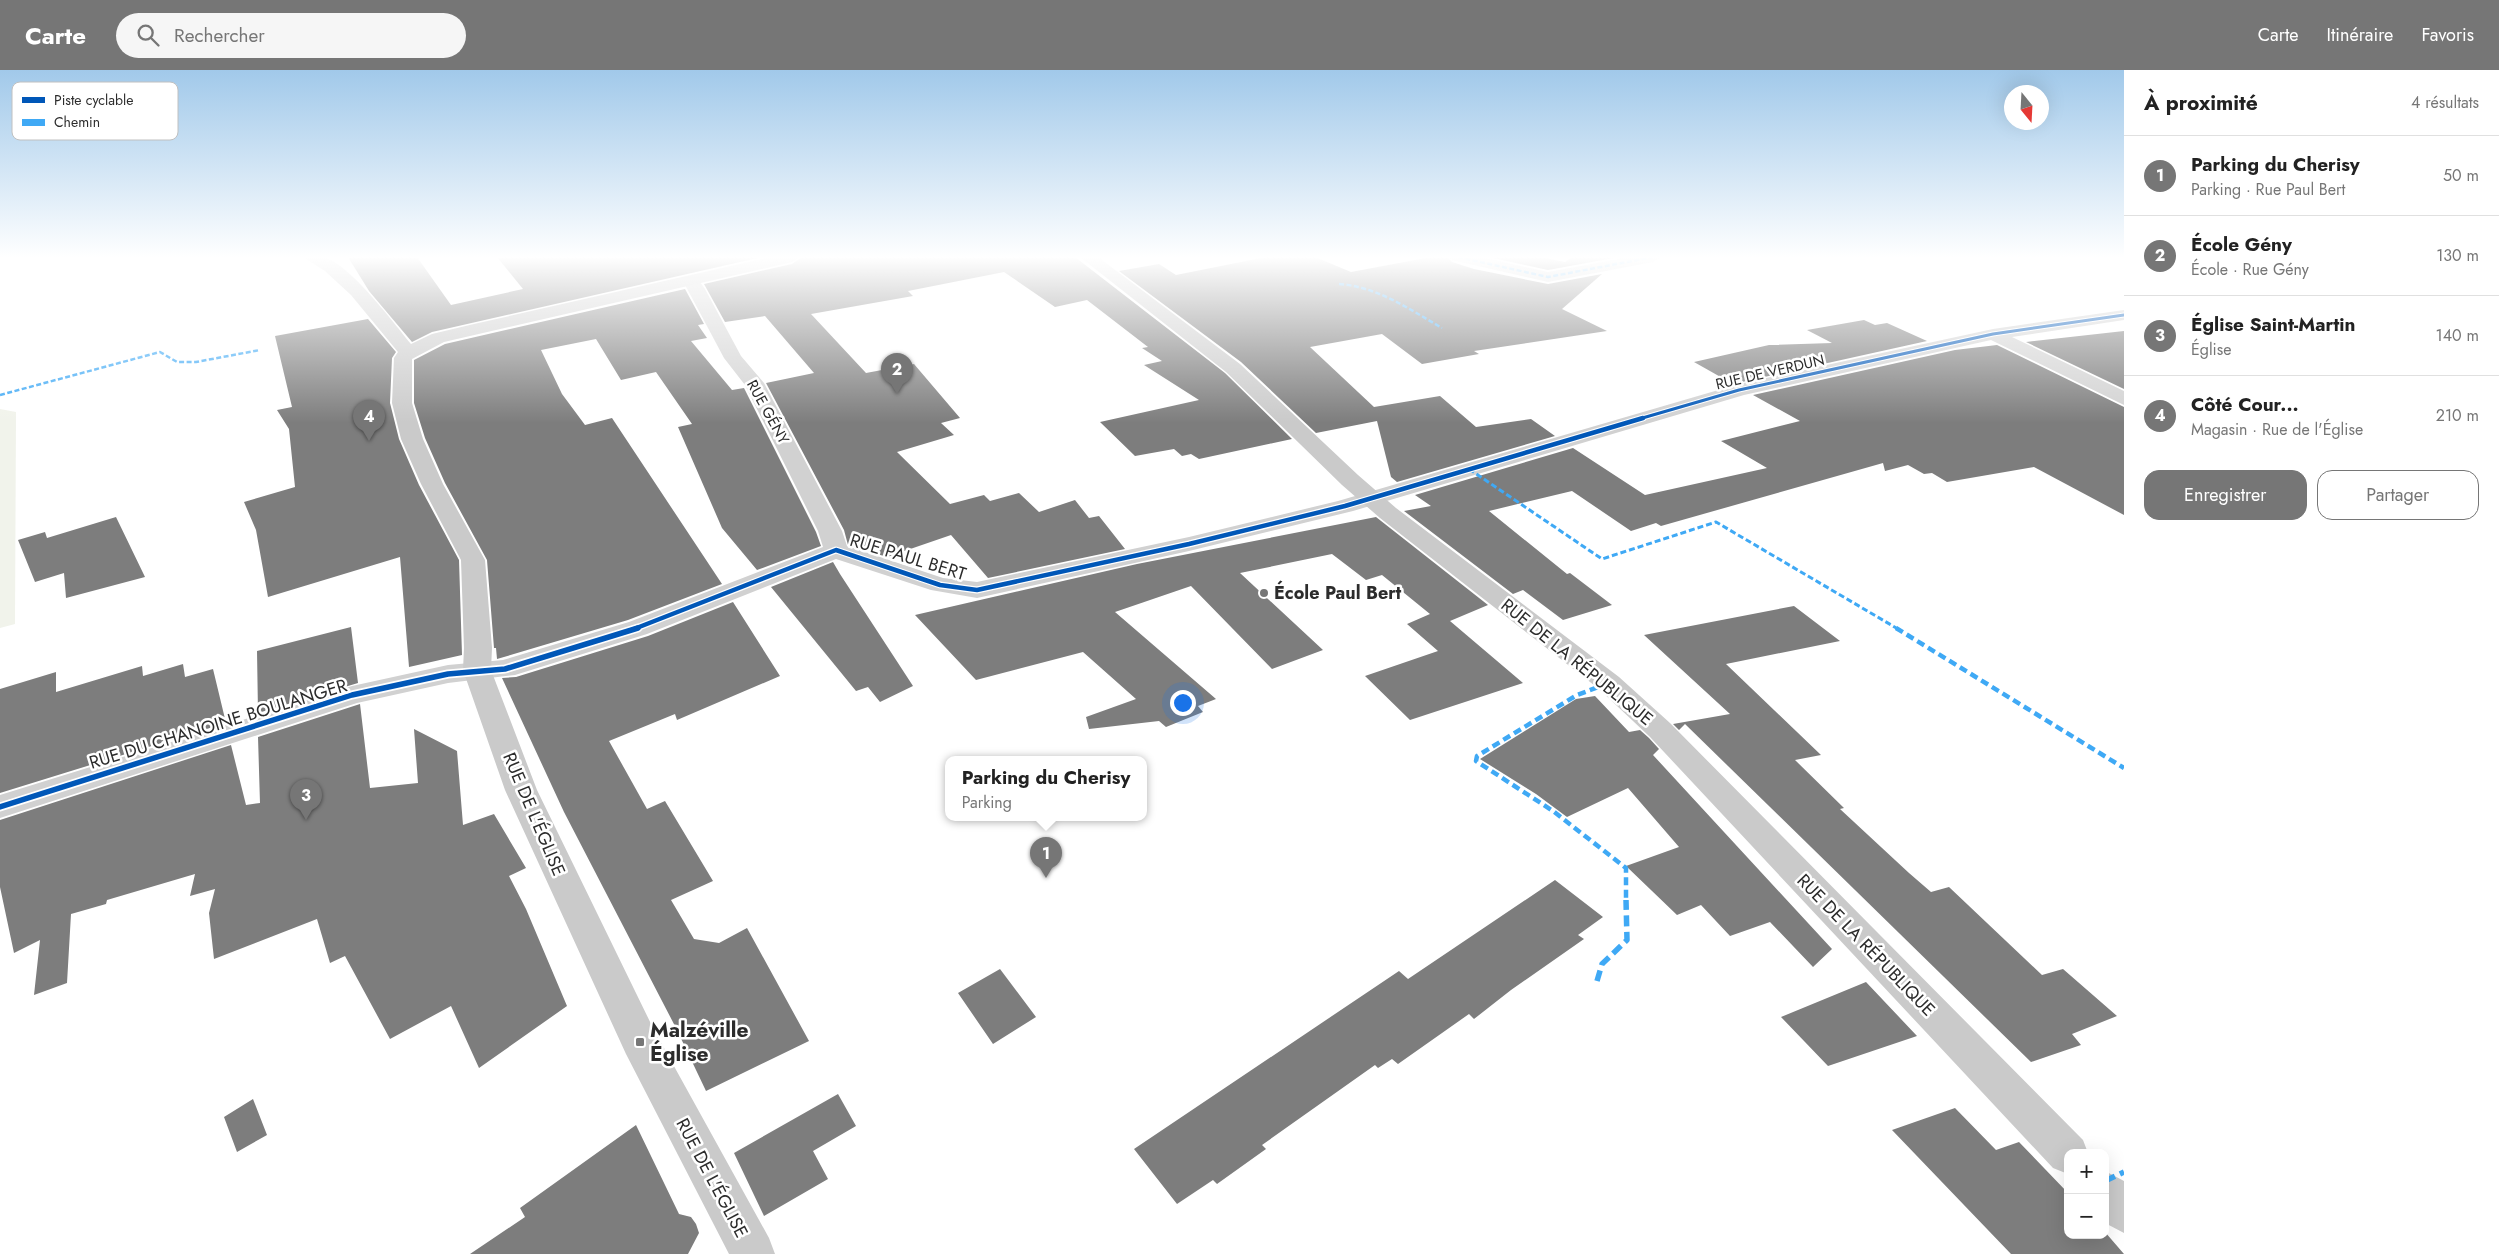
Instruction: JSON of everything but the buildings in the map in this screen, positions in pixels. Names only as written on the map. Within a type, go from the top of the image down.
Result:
[{"type":"main road","points":[[375,312],[408,352],[438,338],[550,312]]},
{"type":"main road","name":"RUE DE LA RÉPUBLIQUE","points":[[1160,312],[1233,368],[1372,498],[1609,683],[1660,730],[2064,1150]]},
{"type":"main road","name":"RUE DE L'ÉGLISE","points":[[408,352],[403,358],[402,403],[412,439],[432,484],[473,560],[478,648],[477,670],[521,790],[640,1042],[753,1254]]},
{"type":"main road","points":[[2107,1194],[2124,1211]]},
{"type":"street","name":"RUE GÉNY","points":[[707,312],[732,358],[754,383],[830,531],[836,550]]},
{"type":"street","name":"RUE DE VERDUN","points":[[1372,498],[1739,390],[1993,334],[2124,314]]},
{"type":"street","points":[[1993,334],[2124,399]]},
{"type":"street","name":"RUE PAUL BERT","points":[[477,670],[505,669],[638,628],[836,550],[852,558],[940,585],[977,590],[1189,544],[1372,498]]},
{"type":"street","name":"RUE DU CHANOINE BOULANGER","points":[[0,807],[352,695],[448,674],[477,670]]},
{"type":"shaded area","points":[[0,409],[16,412],[15,624],[0,628]]},
{"type":"marked path","points":[[1415,312],[1442,328]]},
{"type":"marked path","points":[[0,395],[160,352],[177,362],[196,362],[260,350]]},
{"type":"marked path","points":[[1469,469],[1602,559],[1716,522],[1831,588],[2124,768]]},
{"type":"marked path","points":[[1597,981],[1602,964],[1627,940],[1626,868],[1553,811],[1476,761],[1477,756],[1577,695],[1609,683]]},
{"type":"marked path","points":[[2109,1179],[2124,1172]]},
{"type":"cycle path","points":[[0,807],[352,695],[448,674],[505,669],[638,628],[836,550],[852,557],[940,585],[977,590],[1189,544],[1345,506],[1739,390],[1993,334],[2124,315]]},
{"type":"place","name":"École Gény","points":[[897,394]]},
{"type":"place","name":"Côté Cour...","points":[[369,441]]},
{"type":"place","name":"École Paul Bert","points":[[1264,593]]},
{"type":"place","name":"Église Saint-Martin","points":[[306,820]]},
{"type":"place","name":"Parking du Cherisy","points":[[1046,878]]},
{"type":"place","name":"Malzéville Église","points":[[640,1042]]}]
